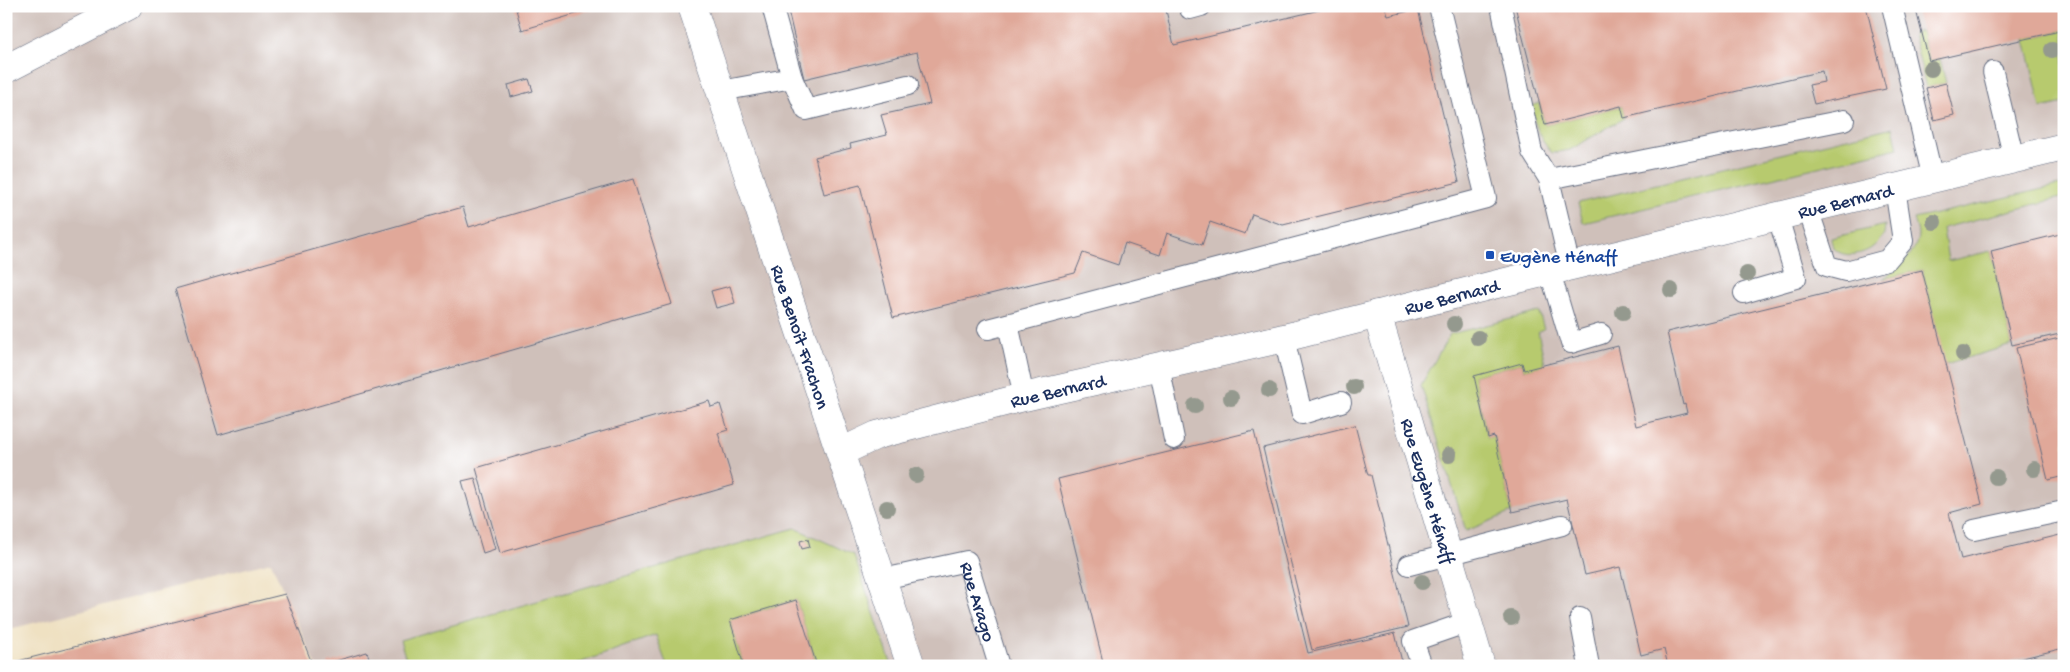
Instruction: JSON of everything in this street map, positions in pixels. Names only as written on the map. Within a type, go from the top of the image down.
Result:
[{"type":"street","points":[[6,69],[128,6]]},
{"type":"street","name":"Rue Benoît Frachon","points":[[692,6],[911,666]]},
{"type":"street","name":"Rue Bernard","points":[[841,452],[877,436],[1024,397],[1284,338],[2064,147]]},
{"type":"street","name":"Rue Eugène Hénaff","points":[[1377,314],[1481,666]]},
{"type":"lane","points":[[772,6],[792,78],[806,110],[908,85]]},
{"type":"lane","points":[[988,329],[1486,198],[1439,6]]},
{"type":"lane","points":[[1501,6],[1532,152],[1549,180],[1571,343],[1601,334]]},
{"type":"lane","points":[[1892,6],[1933,179]]},
{"type":"lane","points":[[1993,72],[2014,159]]},
{"type":"lane","points":[[720,91],[792,78]]},
{"type":"lane","points":[[1549,180],[1844,120]]},
{"type":"lane","points":[[1808,209],[1827,266],[1846,272],[1887,260],[1903,241],[1895,188]]},
{"type":"lane","points":[[1744,293],[1796,278],[1778,217]]},
{"type":"lane","points":[[1008,324],[1024,397]]},
{"type":"lane","points":[[1284,338],[1302,414],[1341,402]]},
{"type":"lane","points":[[1159,366],[1174,439]]},
{"type":"lane","points":[[1974,530],[2064,511]]},
{"type":"lane","points":[[1409,565],[1562,525]]},
{"type":"lane","name":"Rue Arago","points":[[883,579],[967,561],[998,666]]},
{"type":"lane","points":[[1580,618],[1589,666]]},
{"type":"lane","points":[[1422,666],[1413,641],[1468,622]]},
{"type":"shaded area","points":[[6,6],[2064,6],[2064,666],[316,666],[271,562],[6,630]]},
{"type":"green space","points":[[2064,30],[2064,103],[2041,108],[2025,39]]},
{"type":"green space","points":[[1921,31],[1929,61],[1940,59],[1946,83],[1926,88],[1913,33]]},
{"type":"green space","points":[[1539,103],[1545,125],[1621,106],[1624,118],[1570,150],[1552,153],[1541,137],[1534,119],[1531,106]]},
{"type":"green space","points":[[1893,127],[1898,148],[1583,223],[1578,203]]},
{"type":"green space","points":[[2064,184],[2064,197],[1943,228],[1948,261],[1991,251],[2012,345],[1945,364],[1922,270],[1883,279],[1905,260],[1914,248],[1918,235],[1914,219]]},
{"type":"green space","points":[[1885,225],[1884,234],[1881,238],[1864,252],[1852,255],[1840,253],[1832,245],[1831,238]]},
{"type":"green space","points":[[1539,312],[1544,329],[1538,331],[1545,365],[1524,370],[1522,363],[1474,376],[1488,438],[1494,436],[1512,512],[1466,531],[1421,385],[1450,334]]},
{"type":"green space","points":[[795,528],[854,555],[892,666],[817,666],[796,600],[730,620],[744,666],[667,666],[656,635],[571,666],[408,666],[400,640]]},
{"type":"building","points":[[515,6],[598,6],[599,7],[522,30]]},
{"type":"building","points":[[787,6],[1165,6],[1174,45],[1336,6],[1385,6],[1388,16],[1418,9],[1459,182],[1283,225],[1252,214],[1245,234],[1210,222],[1202,245],[1167,233],[1160,255],[1125,243],[1118,265],[1083,253],[1075,273],[893,318],[860,185],[824,194],[815,157],[851,148],[850,144],[887,135],[881,115],[930,104],[917,52],[804,79]]},
{"type":"building","points":[[1515,6],[1866,6],[1886,89],[1814,104],[1809,85],[1824,82],[1822,71],[1624,118],[1621,106],[1545,125]]},
{"type":"building","points":[[1915,6],[2064,6],[2064,30],[1929,61]]},
{"type":"building","points":[[529,79],[533,91],[511,97],[508,85]]},
{"type":"building","points":[[1946,83],[1954,115],[1934,120],[1926,88]]},
{"type":"building","points":[[633,179],[672,304],[218,435],[175,289],[463,207],[469,227]]},
{"type":"building","points":[[2064,233],[2064,333],[2012,345],[1991,251]]},
{"type":"building","points":[[1922,270],[1982,504],[1949,513],[1961,559],[2064,534],[2064,648],[1990,666],[1668,666],[1664,649],[1641,655],[1620,567],[1585,575],[1567,499],[1512,512],[1494,436],[1488,438],[1474,376],[1522,363],[1524,370],[1618,346],[1636,426],[1687,413],[1685,404],[1683,405],[1667,332]]},
{"type":"building","points":[[730,286],[735,303],[716,308],[711,291]]},
{"type":"building","points":[[2064,337],[2064,476],[2048,480],[2016,348]]},
{"type":"building","points":[[709,401],[711,407],[720,404],[728,430],[718,433],[734,485],[500,553],[476,468]]},
{"type":"building","points":[[1355,425],[1368,475],[1371,475],[1408,627],[1312,650],[1263,448]]},
{"type":"building","points":[[1254,431],[1308,653],[1395,633],[1403,666],[1104,666],[1058,479]]},
{"type":"building","points":[[475,478],[495,549],[483,553],[462,481]]},
{"type":"building","points":[[808,539],[810,547],[802,549],[800,541]]},
{"type":"building","points":[[285,594],[313,666],[6,666],[6,664]]},
{"type":"building","points":[[796,600],[817,666],[744,666],[730,620]]},
{"type":"building","points":[[367,652],[371,663],[362,666],[329,666],[328,663]]},
{"type":"place","name":"Eugène Hénaff","points":[[1490,255]]}]
